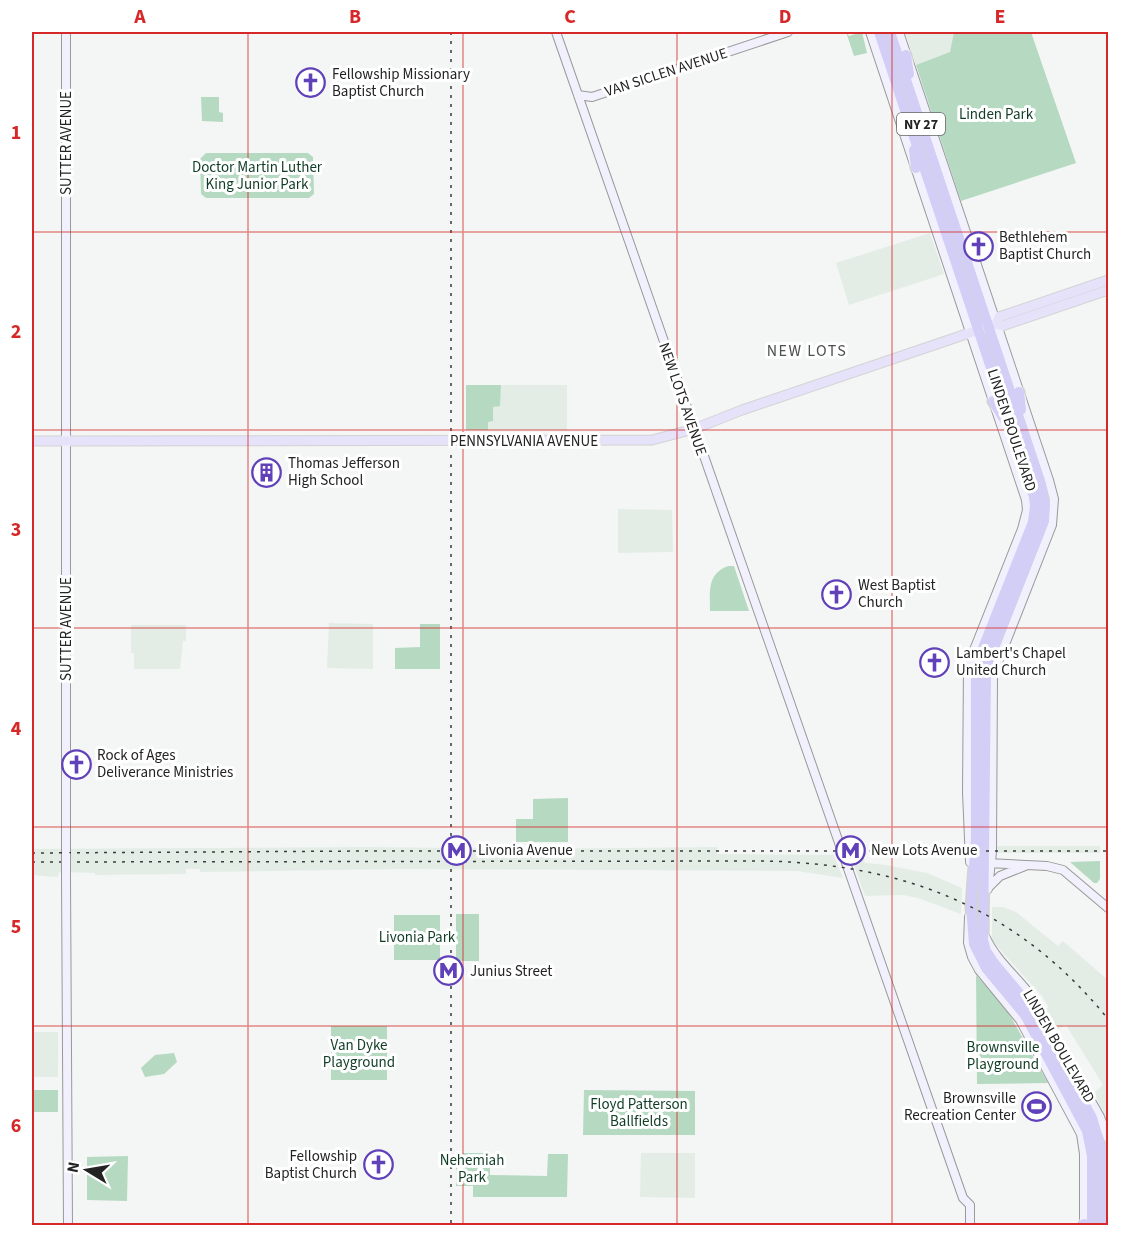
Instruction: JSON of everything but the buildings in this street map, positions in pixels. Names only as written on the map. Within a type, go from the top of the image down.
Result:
[{"type":"highway","name":"LINDEN BOULEVARD","points":[[879,32],[927,144],[983,328],[1019,434],[1040,481],[1045,512],[1042,529],[994,646],[986,675],[983,940],[986,951],[1034,1011],[1085,1104],[1096,1129],[1103,1155],[1103,1226]]},
{"type":"highway","name":"LINDEN BOULEVARD","points":[[890,32],[912,132],[950,243],[983,328]]},
{"type":"highway","points":[[906,55],[906,97]]},
{"type":"highway","points":[[881,65],[906,97]]},
{"type":"highway","points":[[912,132],[916,168]]},
{"type":"highway","points":[[927,144],[946,174]]},
{"type":"highway","points":[[950,243],[951,276]]},
{"type":"highway","points":[[1019,392],[1019,434]]},
{"type":"highway","points":[[993,401],[1019,434]]},
{"type":"highway","name":"LINDEN BOULEVARD","points":[[1019,434],[1035,506],[1033,522],[981,653],[976,675],[983,863],[971,907],[973,939],[981,961],[1025,1015],[1087,1131],[1092,1156],[1086,1225]]},
{"type":"highway","points":[[986,619],[1007,588]]},
{"type":"main road","name":"PENNSYLVANIA AVENUE","points":[[983,328],[999,317],[1108,280]]},
{"type":"main road","name":"PENNSYLVANIA AVENUE","points":[[32,441],[652,440],[694,429],[741,410],[983,328],[1002,326],[1108,290]]},
{"type":"street","name":"SUTTER AVENUE","points":[[66,32],[68,1226]]},
{"type":"street","name":"NEW LOTS AVENUE","points":[[556,32],[963,1198],[970,1205],[970,1226]]},
{"type":"street","name":"VAN SICLEN AVENUE","points":[[578,95],[592,97],[788,32]]},
{"type":"street","name":"LINDEN BOULEVARD","points":[[870,32],[951,276],[1019,392],[1053,490],[1054,512],[1046,540],[993,675],[983,863],[988,889],[983,903]]},
{"type":"street","name":"LINDEN BOULEVARD","points":[[898,32],[946,174],[983,328],[993,401],[1024,490],[1026,510],[1022,529],[968,665],[967,792],[971,907]]},
{"type":"street","points":[[983,863],[1047,866],[1063,870],[1108,908]]},
{"type":"street","points":[[988,889],[1000,876],[1026,865]]},
{"type":"street","name":"LINDEN BOULEVARD","points":[[982,928],[987,941],[999,959],[1027,988],[1035,1001],[1100,1117],[1108,1138]]},
{"type":"shaded area","points":[[905,32],[954,32],[951,52],[916,65]]},
{"type":"shaded area","points":[[930,233],[944,274],[849,305],[836,263]]},
{"type":"shaded area","points":[[501,385],[567,385],[567,430],[488,430],[488,421],[493,421],[493,406],[500,396]]},
{"type":"shaded area","points":[[618,509],[672,510],[673,552],[618,553]]},
{"type":"shaded area","points":[[329,623],[373,624],[373,669],[327,668]]},
{"type":"shaded area","points":[[131,625],[186,625],[186,641],[183,641],[180,669],[134,669],[134,653],[131,653]]},
{"type":"shaded area","points":[[997,846],[1100,846],[1100,853],[997,853]]},
{"type":"shaded area","points":[[370,847],[520,849],[717,847],[717,854],[834,855],[843,878],[797,871],[401,869],[200,872],[200,869],[186,869],[186,874],[95,875],[95,873],[59,872],[58,877],[32,875],[32,849]]},
{"type":"shaded area","points":[[851,857],[863,857],[865,863],[927,873],[962,888],[961,914],[918,898],[903,895],[865,896]]},
{"type":"shaded area","points":[[992,907],[1003,907],[1016,912],[1058,946],[1063,941],[1108,980],[1108,1123],[1094,1093],[1103,1085],[1066,1025],[1056,1030],[1045,1008],[1049,1008],[1042,996],[992,941]]},
{"type":"shaded area","points":[[32,1032],[58,1032],[58,1077],[32,1077]]},
{"type":"shaded area","points":[[641,1153],[695,1153],[695,1198],[640,1197]]},
{"type":"green space","points":[[846,32],[849,36],[862,32],[867,53],[854,56]]},
{"type":"green space","name":"Linden Park","points":[[954,32],[1031,32],[1076,163],[961,201],[916,65],[950,52]]},
{"type":"green space","points":[[201,97],[219,97],[219,112],[223,113],[223,122],[202,121]]},
{"type":"green space","name":"Doctor Martin Luther King Junior Park","points":[[206,153],[308,153],[313,157],[314,194],[309,198],[206,198],[201,194],[200,159]]},
{"type":"green space","points":[[466,385],[501,385],[500,406],[493,407],[493,421],[488,422],[488,430],[466,430]]},
{"type":"green space","points":[[734,566],[749,611],[710,611],[710,590],[713,578],[721,569]]},
{"type":"green space","points":[[420,624],[440,624],[440,669],[395,669],[395,648],[420,647]]},
{"type":"green space","points":[[568,798],[568,842],[516,842],[516,819],[533,819],[533,799]]},
{"type":"green space","points":[[1100,861],[1100,879],[1097,883],[1094,883],[1070,862]]},
{"type":"green space","points":[[456,914],[479,914],[479,961],[456,961]]},
{"type":"green space","name":"Livonia Park","points":[[394,915],[440,915],[440,960],[394,960]]},
{"type":"green space","name":"Brownsville Playground","points":[[976,975],[1007,1010],[1048,1083],[977,1084]]},
{"type":"green space","name":"Van Dyke Playground","points":[[331,1026],[387,1026],[387,1080],[331,1080]]},
{"type":"green space","points":[[174,1053],[177,1062],[164,1074],[145,1077],[141,1068],[155,1055]]},
{"type":"green space","points":[[32,1090],[58,1090],[58,1112],[32,1112]]},
{"type":"green space","name":"Floyd Patterson Ballfields","points":[[584,1090],[695,1091],[695,1135],[583,1135]]},
{"type":"green space","name":"Nehemiah Park","points":[[456,1153],[490,1153],[490,1175],[547,1176],[548,1154],[568,1154],[567,1197],[473,1197],[473,1186],[456,1186]]},
{"type":"green space","points":[[128,1156],[127,1201],[87,1200],[87,1157]]},
{"type":"railway","points":[[451,32],[451,1226]]},
{"type":"railway","points":[[32,853],[1108,851]]},
{"type":"railway","points":[[32,862],[764,861],[816,864],[865,871],[911,883],[955,900],[997,921],[1036,948],[1073,980],[1108,1019]]},
{"type":"place","name":"Fellowship Missionary Baptist Church","points":[[311,83]]},
{"type":"place","name":"Bethlehem Baptist Church","points":[[978,246]]},
{"type":"place","name":"Thomas Jefferson High School","points":[[267,472]]},
{"type":"place","name":"West Baptist Church","points":[[837,594]]},
{"type":"place","name":"Lambert's Chapel United Church","points":[[935,662]]},
{"type":"place","name":"Rock of Ages Deliverance Ministries","points":[[76,764]]},
{"type":"place","name":"Livonia Avenue","points":[[457,850]]},
{"type":"place","name":"New Lots Avenue","points":[[850,850]]},
{"type":"place","name":"Junius Street","points":[[449,971]]},
{"type":"place","name":"Brownsville Recreation Center","points":[[1037,1107]]},
{"type":"place","name":"Fellowship Baptist Church","points":[[378,1165]]},
{"type":"district","name":"NEW LOTS","points":[[807,350]]}]
